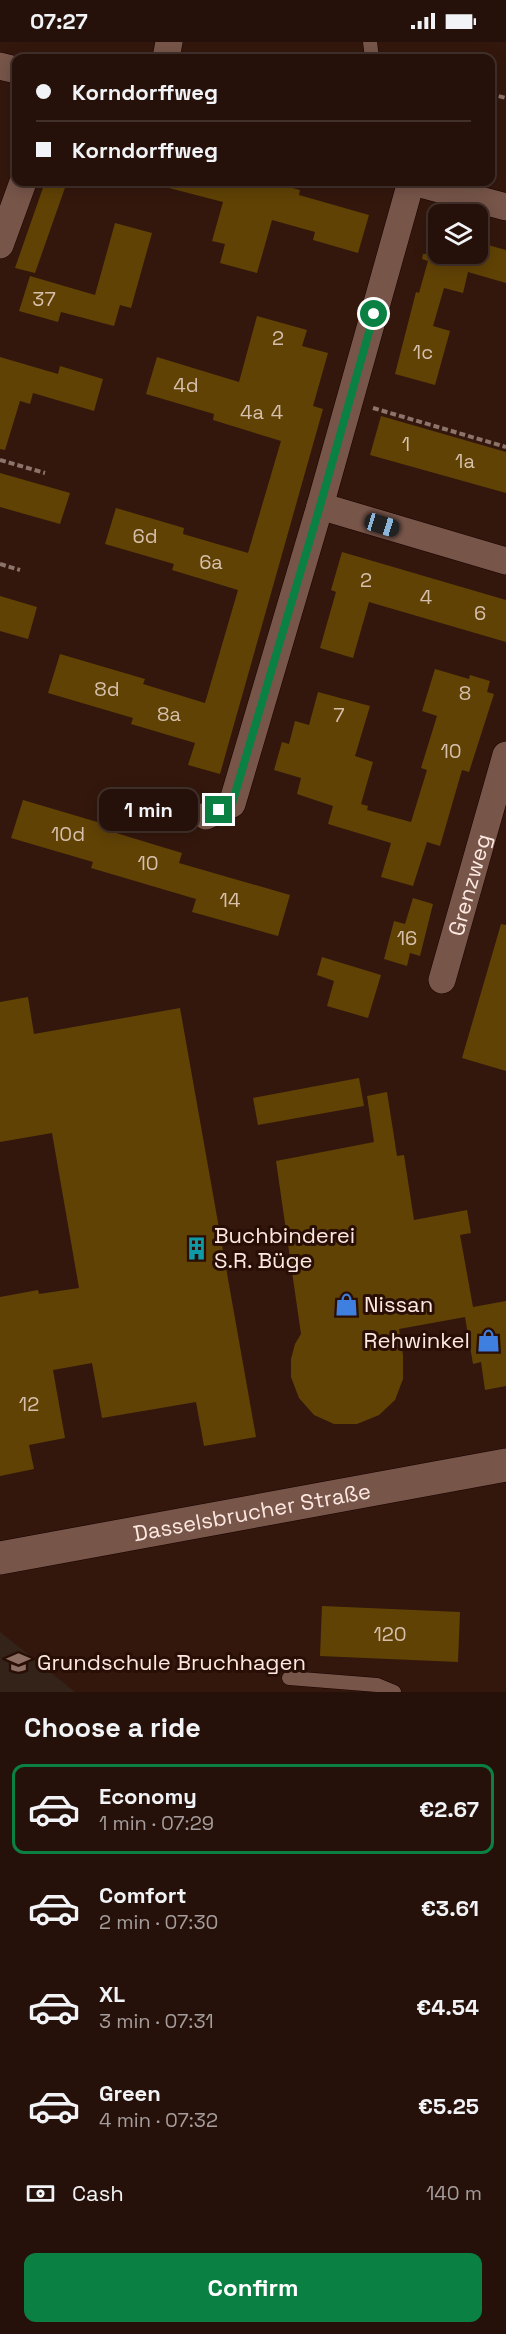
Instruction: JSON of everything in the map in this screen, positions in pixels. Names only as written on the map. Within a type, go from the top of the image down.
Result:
[{"type":"street","points":[[0,245],[22,186]]},
{"type":"street","points":[[206,816],[232,804],[411,186]]},
{"type":"street","points":[[427,186],[506,207]]},
{"type":"street","points":[[320,506],[506,561]]},
{"type":"street","name":"Grenzweg","points":[[442,980],[506,755]]},
{"type":"street","name":"Dasselsbrucher Straße","points":[[0,1558],[506,1465]]},
{"type":"lane","points":[[289,1678],[377,1684],[394,1692]]},
{"type":"path","points":[[349,402],[506,447]]},
{"type":"path","points":[[0,460],[45,473]]},
{"type":"path","points":[[0,564],[20,570]]},
{"type":"shaded area","name":"Grundschule Bruchhagen","points":[[0,1632],[75,1692],[0,1692]]},
{"type":"building","points":[[44,186],[66,186],[35,273],[15,268]]},
{"type":"building","points":[[169,186],[285,186],[300,190],[299,195],[369,215],[358,253],[313,240],[315,232],[272,220],[257,273],[220,263],[225,244],[212,241],[223,202],[169,188]]},
{"type":"building","points":[[115,223],[152,233],[131,308],[120,305],[114,326],[61,312],[58,322],[19,311],[30,276],[95,295]]},
{"type":"building","points":[[488,245],[506,250],[506,283],[468,272],[463,293],[444,288],[433,326],[450,331],[435,385],[395,374],[416,292],[419,293],[428,261],[428,264],[488,264]]},
{"type":"building","points":[[423,254],[428,254],[428,261],[422,259]]},
{"type":"building","points":[[257,316],[307,330],[302,346],[328,353],[313,406],[323,409],[220,774],[188,765],[195,743],[131,724],[133,718],[48,693],[60,654],[145,679],[143,684],[205,703],[238,590],[172,570],[174,564],[105,544],[116,508],[184,528],[183,534],[248,553],[281,441],[213,420],[214,414],[146,394],[157,357],[239,382]]},
{"type":"building","points":[[0,357],[58,374],[60,366],[103,379],[94,411],[33,393],[30,404],[20,401],[5,450],[0,449]]},
{"type":"building","points":[[381,416],[506,452],[506,493],[370,455]]},
{"type":"building","points":[[0,473],[70,493],[60,524],[0,507]]},
{"type":"building","points":[[342,552],[506,600],[506,642],[369,602],[353,658],[320,648],[336,592],[331,590]]},
{"type":"building","points":[[0,596],[37,607],[28,639],[0,631]]},
{"type":"building","points":[[435,669],[469,679],[470,675],[490,681],[487,692],[494,694],[469,772],[462,770],[440,846],[427,842],[413,886],[381,877],[391,843],[328,824],[333,806],[297,794],[301,778],[274,770],[282,742],[289,744],[295,721],[309,725],[318,692],[370,706],[355,756],[373,762],[361,804],[368,806],[367,810],[411,822],[427,770],[421,768],[437,716],[422,711]]},
{"type":"building","points":[[23,800],[104,824],[103,829],[182,853],[179,863],[290,895],[278,936],[192,912],[196,899],[91,868],[93,862],[11,838]]},
{"type":"building","points":[[413,898],[433,904],[420,956],[410,953],[407,966],[384,959],[394,921],[405,924]]},
{"type":"building","points":[[501,924],[506,925],[506,1071],[462,1058]]},
{"type":"building","points":[[322,957],[381,975],[368,1018],[327,1006],[334,981],[317,975]]},
{"type":"building","points":[[28,997],[34,1034],[180,1008],[256,1437],[204,1446],[196,1402],[102,1418],[92,1363],[53,1370],[65,1438],[29,1445],[34,1469],[0,1476],[0,1297],[38,1290],[39,1294],[79,1288],[52,1133],[0,1142],[0,1002]]},
{"type":"building","points":[[359,1078],[364,1106],[258,1125],[253,1098]]},
{"type":"building","name":"Nissan","points":[[387,1092],[397,1156],[404,1155],[414,1220],[467,1210],[471,1233],[460,1235],[473,1307],[506,1301],[506,1386],[485,1390],[481,1362],[473,1364],[465,1317],[399,1329],[403,1355],[403,1379],[395,1400],[379,1415],[357,1424],[334,1424],[314,1415],[299,1398],[291,1377],[291,1359],[295,1344],[301,1334],[276,1161],[374,1142],[367,1096]]},
{"type":"building","points":[[322,1606],[460,1612],[458,1662],[320,1656]]},
{"type":"place","name":"Buchbinderei S.R. Büge","points":[[196,1248]]},
{"type":"place","name":"Nissan","points":[[346,1304]]},
{"type":"place","name":"Rehwinkel","points":[[488,1340]]},
{"type":"place","name":"Grundschule Bruchhagen","points":[[19,1662]]},
{"type":"route","points":[[219,810],[232,804],[374,314]]}]
